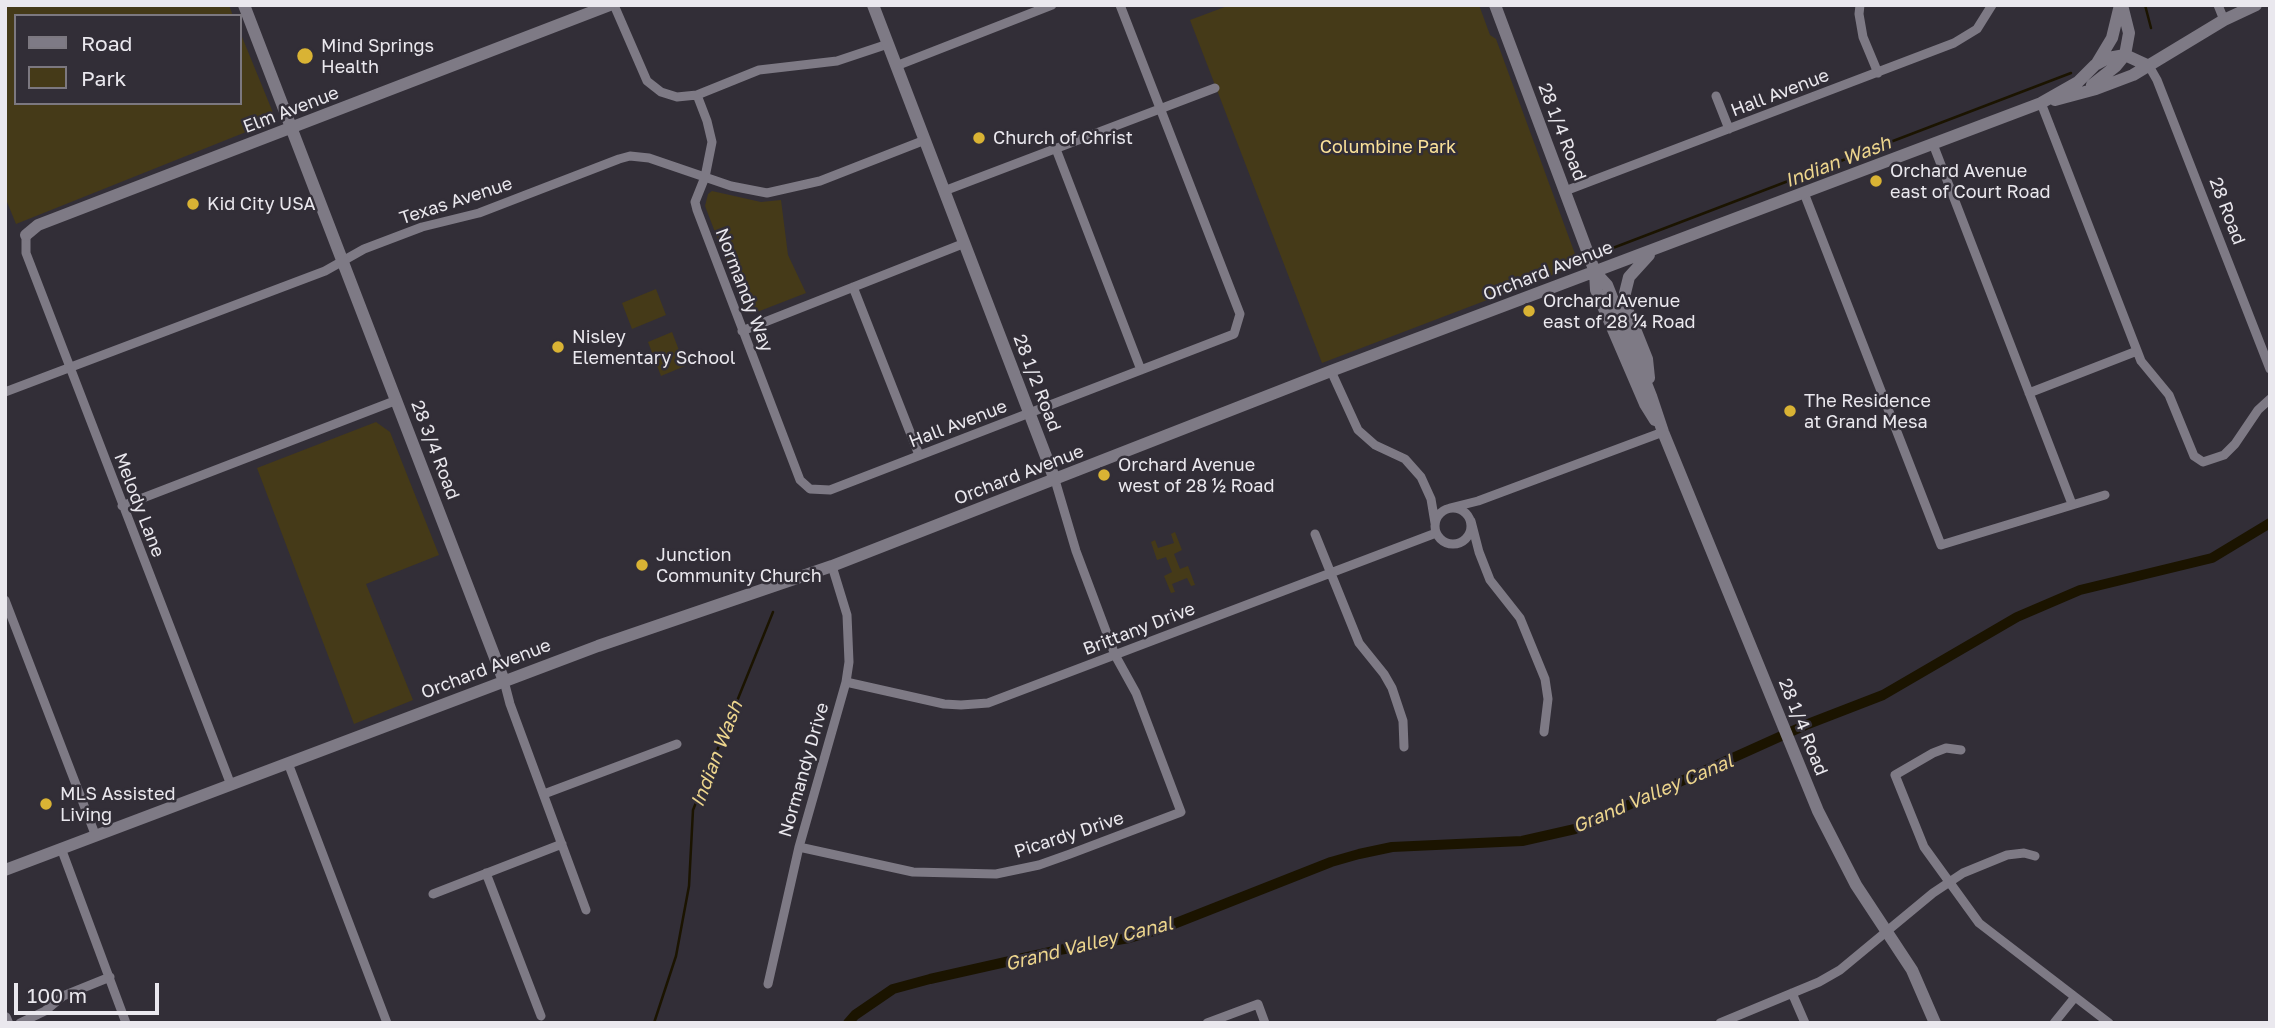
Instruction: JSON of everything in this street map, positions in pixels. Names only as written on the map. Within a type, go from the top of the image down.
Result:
[{"type":"main road","name":"28 3/4 Road","points":[[244,5],[504,681]]},
{"type":"main road","name":"Elm Avenue","points":[[26,236],[38,225],[612,5]]},
{"type":"main road","name":"28 1/2 Road","points":[[873,5],[1055,480]]},
{"type":"main road","name":"28 1/4 Road","points":[[1495,5],[1595,272],[1595,290],[1645,404],[1663,432]]},
{"type":"main road","points":[[2070,97],[2106,75],[2125,55],[2129,33],[2121,5]]},
{"type":"main road","points":[[2095,65],[2112,38],[2121,5]]},
{"type":"main road","name":"Orchard Avenue","points":[[2041,103],[2070,97],[2121,79],[2149,66],[2224,20],[2256,5]]},
{"type":"main road","points":[[2125,55],[2149,66]]},
{"type":"main road","name":"Orchard Avenue","points":[[5,870],[504,681],[681,616],[832,565],[1331,371],[2041,103],[2078,82],[2095,65],[2108,58],[2125,55]]},
{"type":"main road","points":[[1651,396],[1647,359],[1625,304],[1625,293],[1634,269],[1667,245]]},
{"type":"main road","name":"28 1/4 Road","points":[[1595,272],[1607,285],[1663,432],[1818,811],[1840,857],[1920,985],[1935,1023]]},
{"type":"street","points":[[612,5],[647,81],[668,96],[697,95],[759,70],[837,61],[888,44]]},
{"type":"street","points":[[896,66],[1052,5]]},
{"type":"street","points":[[1120,5],[1160,109]]},
{"type":"street","points":[[1860,5],[1860,25],[1878,73]]},
{"type":"street","name":"Hall Avenue","points":[[1566,191],[1878,73],[1968,36],[1977,29],[1993,5]]},
{"type":"street","points":[[2218,5],[2224,20]]},
{"type":"street","name":"28 Road","points":[[2149,66],[2157,80],[2270,369]]},
{"type":"street","points":[[944,191],[1216,88]]},
{"type":"street","name":"Normandy Way","points":[[697,95],[712,142],[705,177],[695,202],[697,209],[797,473],[804,486],[810,489]]},
{"type":"street","points":[[1716,96],[1729,129]]},
{"type":"street","points":[[2041,103],[2137,351],[2145,368],[2169,395],[2191,451],[2203,462],[2224,455],[2235,444],[2258,410],[2270,399]]},
{"type":"street","name":"Hall Avenue","points":[[810,489],[830,490],[1234,334],[1240,314],[1160,109]]},
{"type":"street","name":"Texas Avenue","points":[[5,393],[325,271],[364,249],[422,227],[479,213],[630,156],[649,158],[731,186],[767,193],[820,181],[925,140]]},
{"type":"street","points":[[1933,144],[2072,504]]},
{"type":"street","points":[[1056,149],[1141,370]]},
{"type":"street","points":[[1804,193],[1941,545],[2105,495]]},
{"type":"street","name":"Melody Lane","points":[[26,236],[26,253],[231,785]]},
{"type":"street","points":[[742,331],[965,243]]},
{"type":"street","points":[[853,287],[919,455]]},
{"type":"street","points":[[2029,393],[2137,351]]},
{"type":"street","points":[[1331,371],[1358,430],[1370,442],[1405,459],[1421,477],[1431,499],[1436,528],[1444,542],[1456,544],[1467,538],[1471,522]]},
{"type":"street","points":[[122,506],[397,400]]},
{"type":"street","points":[[1436,528],[1439,514],[1450,508],[1478,501],[1663,432]]},
{"type":"street","name":"28 1/2 Road","points":[[1055,480],[1076,551],[1115,655],[1136,693],[1181,812]]},
{"type":"street","points":[[1450,508],[1461,509],[1471,522],[1490,580],[1520,618],[1545,679],[1548,699],[1544,732]]},
{"type":"street","name":"Brittany Drive","points":[[846,682],[944,704],[974,705],[1005,698],[1330,573],[1436,528]]},
{"type":"street","points":[[1315,534],[1359,643],[1392,688],[1403,720],[1404,747]]},
{"type":"street","name":"Normandy Drive","points":[[768,984],[799,846],[846,682],[849,630],[832,565]]},
{"type":"street","points":[[5,600],[95,834]]},
{"type":"street","name":"28 3/4 Road","points":[[504,681],[586,910]]},
{"type":"street","points":[[544,794],[677,744]]},
{"type":"street","points":[[1961,750],[1945,748],[1895,775],[1924,847],[1979,923],[2109,1023]]},
{"type":"street","points":[[288,763],[387,1023]]},
{"type":"street","name":"Picardy Drive","points":[[799,846],[913,872],[996,874],[1040,865],[1070,855],[1181,812]]},
{"type":"street","points":[[433,894],[562,844]]},
{"type":"street","points":[[61,848],[126,1023]]},
{"type":"street","points":[[1720,1023],[1819,982],[1840,970],[1963,873],[2007,855],[2024,853],[2035,856]]},
{"type":"street","points":[[486,873],[541,1016]]},
{"type":"street","points":[[20,1023],[45,1012],[63,996],[110,977]]},
{"type":"street","points":[[1792,993],[1805,1023]]},
{"type":"street","points":[[2054,1023],[2075,996]]},
{"type":"street","points":[[1207,1023],[1258,1004],[1265,1023]]},
{"type":"green space","points":[[5,5],[229,5],[232,14],[14,14],[14,105],[242,105],[242,37],[276,120],[16,224],[5,197]]},
{"type":"green space","name":"Columbine Park","points":[[1230,5],[1479,5],[1490,35],[1496,39],[1575,254],[1571,268],[1322,363],[1190,20]]},
{"type":"green space","points":[[712,191],[761,202],[781,200],[788,255],[806,293],[752,314],[746,313],[705,206],[708,194]]},
{"type":"green space","points":[[656,289],[666,315],[632,329],[622,303]]},
{"type":"green space","points":[[672,332],[685,366],[661,376],[648,342]]},
{"type":"green space","points":[[376,422],[390,432],[439,555],[366,584],[413,700],[354,724],[257,468]]},
{"type":"green space","points":[[1175,532],[1182,550],[1174,554],[1180,569],[1188,566],[1195,585],[1191,586],[1187,578],[1172,584],[1175,592],[1171,593],[1164,576],[1172,572],[1166,557],[1157,560],[1151,542],[1155,540],[1158,548],[1174,543],[1171,534]]},
{"type":"waterway","name":"Indian Wash","points":[[2145,5],[2151,28]]},
{"type":"waterway","name":"Indian Wash","points":[[1605,251],[2071,73]]},
{"type":"waterway","name":"Grand Valley Canal","points":[[848,1023],[855,1015],[893,989],[1161,929],[1331,862],[1359,854],[1392,847],[1522,841],[1575,829],[1808,724],[1883,695],[2017,617],[2080,590],[2212,558],[2270,523]]},
{"type":"waterway","name":"Indian Wash","points":[[654,1023],[676,956],[689,886],[693,810],[773,612]]},
{"type":"place","name":"Mind Springs Health","points":[[305,56]]},
{"type":"place","name":"Church of Christ","points":[[979,138]]},
{"type":"place","name":"Orchard Avenue east of Court Road","points":[[1876,181]]},
{"type":"place","name":"Kid City USA","points":[[193,204]]},
{"type":"place","name":"Orchard Avenue east of 28 ¼ Road","points":[[1529,311]]},
{"type":"place","name":"Nisley Elementary School","points":[[558,347]]},
{"type":"place","name":"The Residence at Grand Mesa","points":[[1790,411]]},
{"type":"place","name":"Orchard Avenue west of 28 ½ Road","points":[[1104,475]]},
{"type":"place","name":"Junction Community Church","points":[[642,565]]},
{"type":"place","name":"MLS Assisted Living","points":[[46,804]]}]
